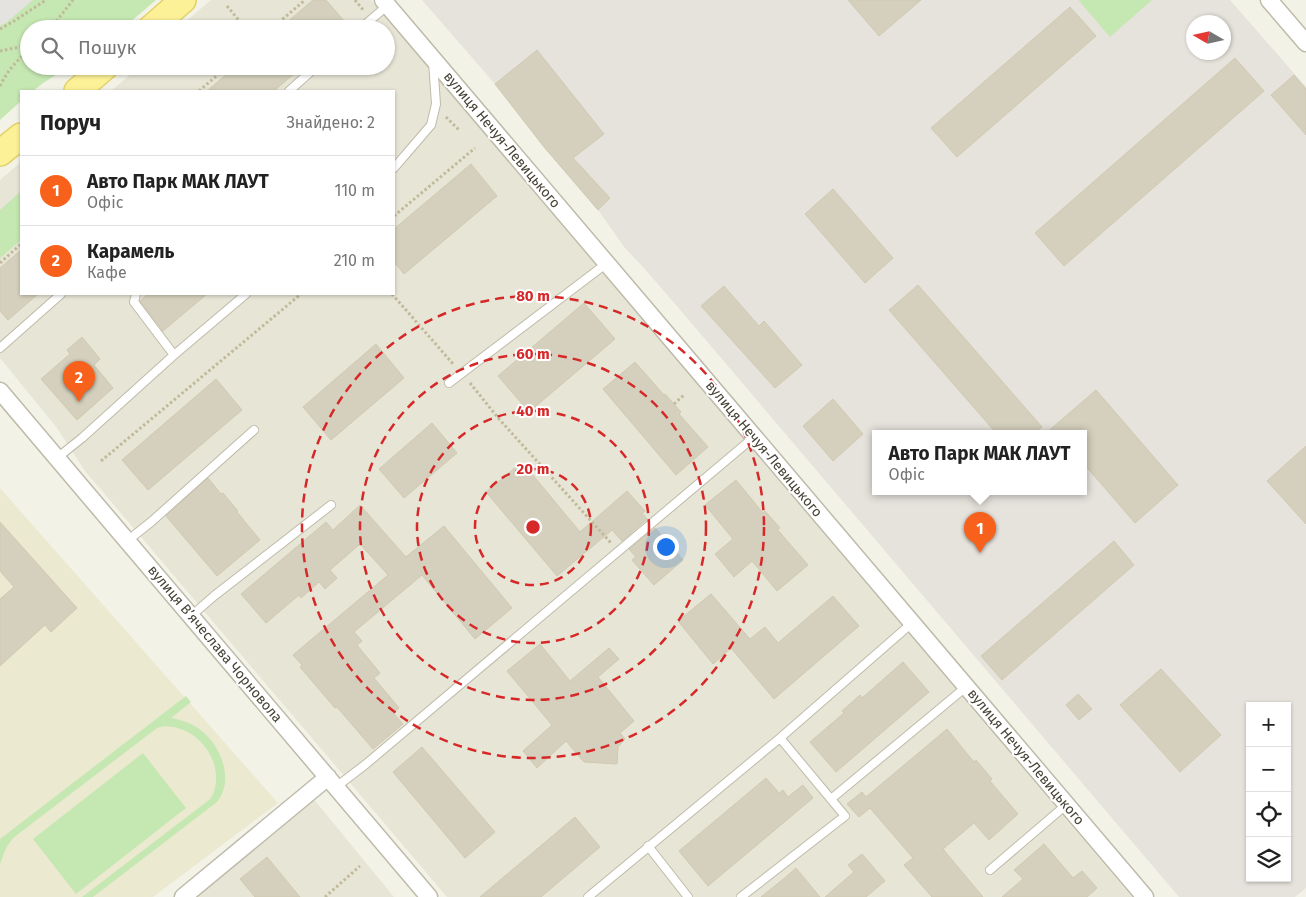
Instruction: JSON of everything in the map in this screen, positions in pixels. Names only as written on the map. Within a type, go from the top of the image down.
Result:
[{"type":"main road","points":[[160,20],[183,0]]},
{"type":"main road","points":[[78,90],[96,75]]},
{"type":"main road","points":[[0,153],[20,137]]},
{"type":"street","points":[[1269,0],[1306,43]]},
{"type":"street","name":"вулиця Нечуя-Левицького","points":[[386,3],[1145,897]]},
{"type":"street","name":"вулиця Вʼячеслава Чорновола","points":[[0,392],[429,897]]},
{"type":"street","points":[[183,897],[332,782]]},
{"type":"lane","points":[[369,20],[386,3]]},
{"type":"lane","points":[[395,167],[431,125],[436,104],[433,58]]},
{"type":"lane","points":[[290,90],[308,75]]},
{"type":"lane","points":[[449,383],[607,263]]},
{"type":"lane","points":[[0,348],[60,295]]},
{"type":"lane","points":[[136,295],[134,302],[174,355]]},
{"type":"lane","points":[[57,458],[245,295]]},
{"type":"lane","points":[[127,541],[254,430]]},
{"type":"lane","points":[[332,782],[366,764],[754,437]]},
{"type":"lane","points":[[191,616],[214,596],[331,506]]},
{"type":"lane","points":[[588,897],[780,738],[912,623]]},
{"type":"lane","points":[[831,800],[966,686]]},
{"type":"lane","points":[[741,897],[845,816],[780,738]]},
{"type":"lane","points":[[990,870],[1066,805]]},
{"type":"lane","points":[[648,846],[688,897]]},
{"type":"path","points":[[0,29],[46,0]]},
{"type":"path","points":[[57,20],[72,0]]},
{"type":"path","points":[[281,20],[305,0]]},
{"type":"path","points":[[355,0],[365,13]]},
{"type":"path","points":[[227,6],[239,20]]},
{"type":"path","points":[[0,51],[20,47]]},
{"type":"path","points":[[0,86],[6,74],[20,57]]},
{"type":"path","points":[[200,90],[218,75]]},
{"type":"path","points":[[395,215],[475,148]]},
{"type":"path","points":[[0,263],[20,245]]},
{"type":"path","points":[[101,461],[300,295]]},
{"type":"path","points":[[393,295],[462,373],[499,419],[618,552]]},
{"type":"path","points":[[674,404],[685,394]]},
{"type":"path","points":[[325,897],[360,866]]},
{"type":"shaded area","points":[[0,0],[33,0],[0,26]]},
{"type":"shaded area","points":[[211,0],[371,0],[388,20],[188,20]]},
{"type":"shaded area","points":[[422,0],[1230,0],[1306,87],[1306,888],[1295,897],[1179,897],[682,312],[625,248],[598,210],[495,84]]},
{"type":"shaded area","points":[[395,28],[1132,897],[447,897],[85,471],[57,428],[0,358],[0,180],[20,163],[20,295],[395,295],[395,90],[112,90],[130,75],[395,75]]},
{"type":"shaded area","points":[[0,488],[278,803],[153,897],[0,897]]},
{"type":"shaded area","points":[[312,797],[394,897],[196,897]]},
{"type":"green space","points":[[6,0],[156,0],[133,20],[20,20],[20,75],[56,75],[34,90],[20,90],[20,102],[0,120],[0,4]]},
{"type":"green space","points":[[1079,0],[1152,0],[1110,37]]},
{"type":"green space","points":[[20,192],[20,241],[0,258],[0,210]]},
{"type":"green space","points":[[186,696],[191,702],[171,718],[184,721],[196,727],[216,747],[225,775],[225,784],[217,802],[93,897],[82,897],[209,800],[213,794],[216,772],[214,763],[205,746],[182,729],[169,726],[159,727],[13,838],[6,848],[0,864],[0,839]]},
{"type":"green space","points":[[143,753],[186,808],[76,894],[33,839]]},
{"type":"building","points":[[313,0],[326,0],[343,20],[290,20]]},
{"type":"building","points":[[848,0],[921,0],[879,36]]},
{"type":"building","points":[[1070,7],[1096,36],[957,157],[931,128]]},
{"type":"building","points":[[537,50],[604,134],[573,158],[610,198],[598,210],[544,147],[495,84]]},
{"type":"building","points":[[1235,58],[1264,91],[1064,266],[1035,233]]},
{"type":"building","points":[[226,75],[293,75],[275,90],[208,90]]},
{"type":"building","points":[[1294,75],[1306,89],[1306,135],[1271,95]]},
{"type":"building","points":[[471,164],[497,196],[404,274],[395,263],[395,228]]},
{"type":"building","points":[[833,189],[893,258],[865,283],[805,214]]},
{"type":"building","points":[[20,251],[20,295],[37,295],[8,320],[0,311],[0,268]]},
{"type":"building","points":[[918,285],[1042,427],[1039,430],[994,430],[889,310]]},
{"type":"building","points":[[724,286],[759,326],[764,321],[802,365],[775,388],[701,306]]},
{"type":"building","points":[[147,295],[206,295],[163,331],[140,301]]},
{"type":"building","points":[[584,303],[615,339],[529,412],[498,376]]},
{"type":"building","points":[[82,337],[100,359],[94,365],[113,388],[77,420],[41,379],[70,354],[67,350]]},
{"type":"building","points":[[376,344],[404,378],[331,440],[303,407]]},
{"type":"building","points":[[635,362],[681,412],[679,414],[708,447],[676,475],[603,389]]},
{"type":"building","points":[[216,379],[242,410],[148,490],[122,460]]},
{"type":"building","points":[[1096,390],[1178,485],[1135,523],[1087,467],[1087,430],[1050,430]]},
{"type":"building","points":[[833,399],[863,434],[833,461],[803,426]]},
{"type":"building","points":[[432,423],[457,453],[404,498],[379,469]]},
{"type":"building","points":[[1306,446],[1306,524],[1267,481]]},
{"type":"building","points":[[522,462],[580,532],[627,491],[645,511],[642,513],[647,519],[622,541],[612,530],[557,576],[486,492]]},
{"type":"building","points":[[208,478],[221,494],[223,493],[260,540],[217,576],[166,516]]},
{"type":"building","points":[[736,480],[763,513],[765,511],[780,528],[777,529],[808,565],[777,591],[752,561],[734,577],[715,554],[733,539],[705,505]]},
{"type":"building","points":[[360,505],[406,557],[444,526],[512,608],[475,639],[422,575],[354,632],[362,641],[357,645],[380,673],[374,678],[399,708],[393,713],[403,724],[373,749],[300,667],[302,665],[293,655],[388,575],[360,544],[330,570],[337,578],[325,589],[319,582],[301,598],[299,595],[266,623],[241,594],[326,522],[333,530]]},
{"type":"building","points":[[0,522],[77,608],[51,632],[45,625],[0,666],[0,599],[14,587],[0,571]]},
{"type":"building","points":[[655,528],[683,560],[654,585],[632,560],[636,557],[629,549]]},
{"type":"building","points":[[1114,541],[1134,565],[1002,680],[981,656]]},
{"type":"building","points":[[711,594],[750,639],[765,627],[778,643],[833,596],[859,626],[774,699],[731,648],[713,664],[678,621]]},
{"type":"building","points":[[540,644],[570,681],[609,648],[619,659],[598,677],[634,721],[620,733],[625,739],[618,747],[617,764],[584,762],[566,741],[537,768],[523,751],[552,725],[507,671]]},
{"type":"building","points":[[903,662],[929,692],[836,772],[810,742],[844,713],[842,711],[860,695],[862,698]]},
{"type":"building","points":[[1161,669],[1221,735],[1180,772],[1120,705]]},
{"type":"building","points":[[1078,694],[1092,709],[1079,720],[1066,705]]},
{"type":"building","points":[[947,729],[974,762],[976,760],[992,779],[990,781],[1018,814],[989,840],[974,823],[943,849],[983,897],[932,897],[904,865],[913,858],[870,808],[859,817],[847,804],[862,792],[866,797]]},
{"type":"building","points":[[422,747],[495,832],[465,858],[393,772]]},
{"type":"building","points":[[766,778],[779,793],[783,790],[788,797],[803,785],[813,798],[708,886],[679,851]]},
{"type":"building","points":[[575,817],[600,847],[541,897],[480,897]]},
{"type":"building","points":[[1044,844],[1073,878],[1082,871],[1097,888],[1087,897],[1002,897],[1023,879],[1014,870]]},
{"type":"building","points":[[862,854],[885,881],[866,897],[825,897],[854,872],[848,865]]},
{"type":"building","points":[[267,857],[300,897],[255,897],[240,879]]},
{"type":"building","points":[[796,868],[820,897],[761,897],[787,876]]},
{"type":"place","name":"Карамель","points":[[79,402]]},
{"type":"place","name":"Авто Парк МАК ЛАУТ","points":[[980,553]]}]
